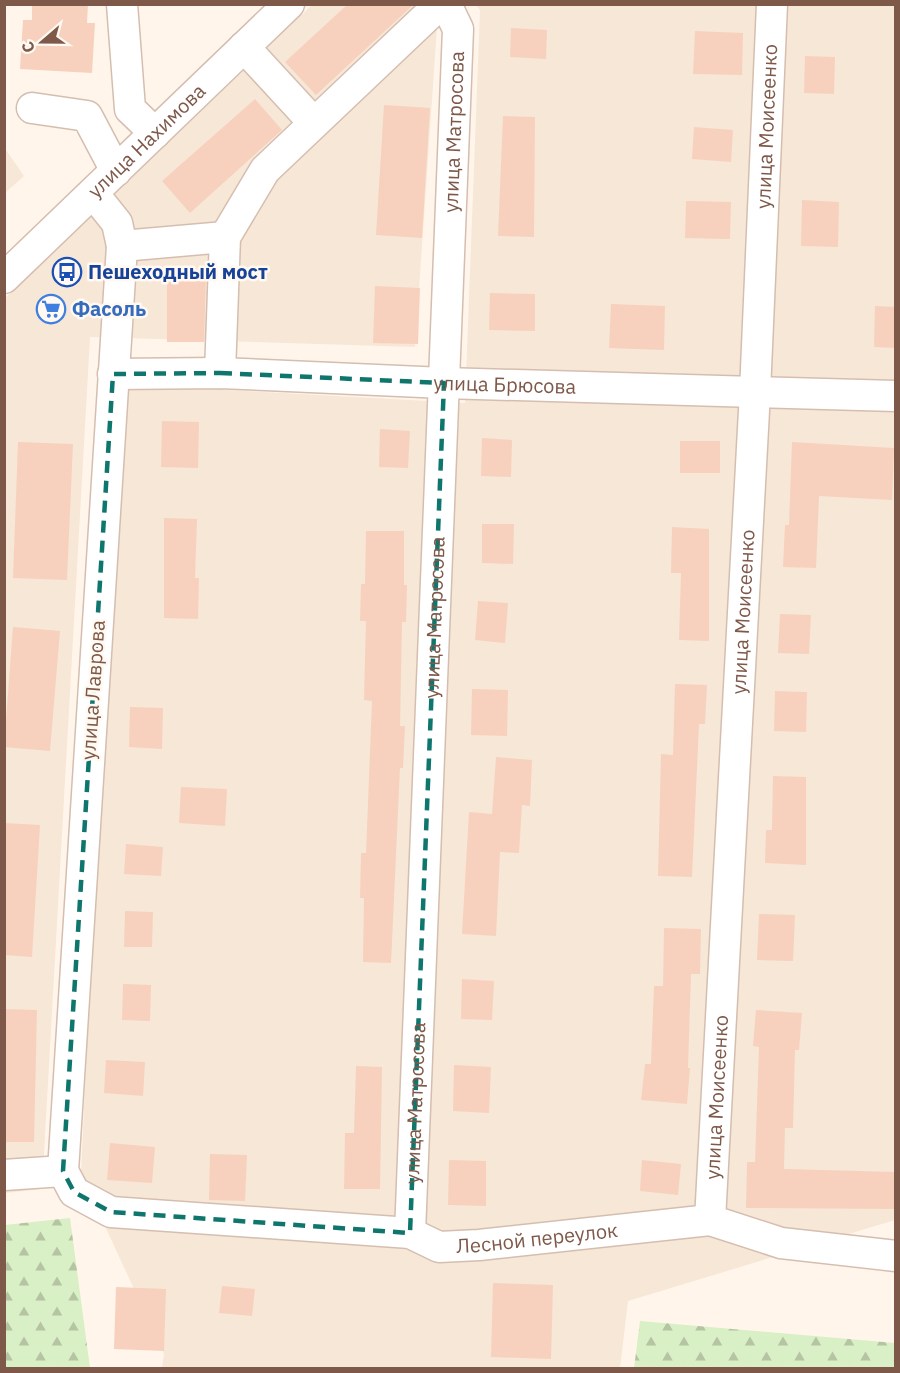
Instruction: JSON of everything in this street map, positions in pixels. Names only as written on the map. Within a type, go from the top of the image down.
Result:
[{"type":"street","points":[[122,4],[130,109],[155,133]]},
{"type":"street","name":"улица Нахимова","points":[[4,278],[289,4]]},
{"type":"street","points":[[220,373],[225,237],[265,170],[440,4]]},
{"type":"street","name":"улица Матросова","points":[[410,1233],[458,29],[446,4]]},
{"type":"street","name":"улица Моисеенко","points":[[710,1220],[755,393],[772,4]]},
{"type":"street","points":[[244,46],[314,123]]},
{"type":"street","points":[[32,108],[87,116],[116,171]]},
{"type":"street","name":"улица Лаврова","points":[[69,1182],[122,246],[117,224],[93,193]]},
{"type":"street","points":[[122,246],[225,237]]},
{"type":"street","name":"улица Брюсова","points":[[113,374],[220,373],[444,383],[896,396]]},
{"type":"street","points":[[4,1175],[69,1182]]},
{"type":"street","name":"Лесной переулок","points":[[69,1182],[111,1212],[410,1233],[439,1247],[469,1246],[710,1220],[781,1243],[896,1256]]},
{"type":"highlighted area","points":[[220,373],[444,383],[410,1233],[111,1212],[74,1192],[63,1171],[113,374]]},
{"type":"shaded area","points":[[312,5],[418,5],[437,27],[415,347],[90,337],[42,1189],[5,1193],[5,298]]},
{"type":"shaded area","points":[[476,5],[895,5],[895,1220],[628,1301],[620,1368],[162,1368],[164,1354],[81,1174],[117,384],[465,403],[480,10]]},
{"type":"shaded area","points":[[4,147],[24,176],[5,193],[4,193]]},
{"type":"green space","points":[[70,1218],[90,1368],[5,1368],[5,1225]]},
{"type":"green space","points":[[640,1321],[895,1343],[895,1368],[634,1368]]},
{"type":"building","points":[[32,4],[88,4],[87,23],[95,23],[92,73],[20,69],[23,20],[32,20]]},
{"type":"building","points":[[348,4],[414,4],[316,95],[285,62]]},
{"type":"building","points":[[511,28],[547,30],[546,59],[510,57]]},
{"type":"building","points":[[695,31],[743,33],[742,75],[693,74]]},
{"type":"building","points":[[805,56],[835,57],[834,94],[804,93]]},
{"type":"building","points":[[255,99],[282,130],[190,213],[162,181]]},
{"type":"building","points":[[384,105],[430,108],[422,238],[376,235]]},
{"type":"building","points":[[503,116],[535,117],[534,237],[498,236]]},
{"type":"building","points":[[694,127],[733,130],[731,162],[692,159]]},
{"type":"building","points":[[802,200],[839,202],[838,247],[801,246]]},
{"type":"building","points":[[686,201],[731,202],[730,239],[685,238]]},
{"type":"building","points":[[167,276],[206,276],[204,342],[167,342]]},
{"type":"building","points":[[375,286],[420,288],[418,344],[373,343]]},
{"type":"building","points":[[490,293],[535,294],[535,331],[489,330]]},
{"type":"building","points":[[611,304],[665,306],[664,350],[609,348]]},
{"type":"building","points":[[875,306],[896,307],[896,348],[874,347]]},
{"type":"building","points":[[162,421],[199,422],[198,468],[161,467]]},
{"type":"building","points":[[380,429],[410,431],[408,468],[379,467]]},
{"type":"building","points":[[482,438],[512,440],[511,477],[481,476]]},
{"type":"building","points":[[680,441],[720,441],[720,473],[680,473]]},
{"type":"building","points":[[18,442],[73,444],[67,580],[13,578]]},
{"type":"building","points":[[792,442],[894,448],[892,500],[819,496],[816,568],[783,567],[785,525],[789,525]]},
{"type":"building","points":[[164,518],[197,519],[195,578],[199,578],[198,619],[164,618]]},
{"type":"building","points":[[482,524],[514,524],[513,564],[482,563]]},
{"type":"building","points":[[672,527],[709,529],[709,641],[679,640],[681,573],[671,573]]},
{"type":"building","points":[[366,531],[404,531],[404,585],[407,585],[406,622],[402,622],[400,726],[405,726],[403,768],[400,768],[391,963],[363,962],[364,898],[360,898],[361,853],[366,853],[372,701],[364,700],[366,621],[360,621],[361,584],[365,584]]},
{"type":"building","points":[[478,601],[508,603],[505,643],[475,640]]},
{"type":"building","points":[[780,614],[811,615],[809,654],[778,653]]},
{"type":"building","points":[[13,627],[60,631],[50,751],[4,747]]},
{"type":"building","points":[[675,684],[707,685],[705,724],[699,724],[692,877],[658,876],[661,754],[673,755]]},
{"type":"building","points":[[472,689],[508,690],[507,736],[471,735]]},
{"type":"building","points":[[775,691],[807,692],[806,732],[774,731]]},
{"type":"building","points":[[130,707],[163,708],[162,749],[129,747]]},
{"type":"building","points":[[496,757],[532,760],[530,806],[522,805],[519,853],[500,852],[496,936],[462,934],[469,812],[492,814]]},
{"type":"building","points":[[773,776],[806,777],[806,865],[765,863],[766,830],[772,830]]},
{"type":"building","points":[[181,787],[227,789],[225,826],[179,823]]},
{"type":"building","points":[[4,823],[40,825],[32,957],[4,955]]},
{"type":"building","points":[[126,844],[163,847],[161,876],[124,874]]},
{"type":"building","points":[[125,911],[153,912],[152,947],[124,947]]},
{"type":"building","points":[[759,914],[795,915],[793,961],[757,960]]},
{"type":"building","points":[[664,928],[701,929],[700,974],[691,974],[688,1068],[690,1068],[687,1104],[641,1100],[645,1064],[651,1064],[654,986],[663,986]]},
{"type":"building","points":[[462,979],[494,981],[492,1020],[461,1019]]},
{"type":"building","points":[[123,984],[151,985],[150,1021],[122,1020]]},
{"type":"building","points":[[4,1009],[37,1010],[34,1142],[4,1142]]},
{"type":"building","points":[[756,1010],[802,1013],[799,1050],[795,1050],[793,1128],[785,1128],[784,1169],[896,1172],[896,1209],[746,1208],[747,1162],[755,1162],[759,1047],[753,1046]]},
{"type":"building","points":[[106,1060],[145,1062],[143,1096],[104,1093]]},
{"type":"building","points":[[454,1065],[491,1067],[489,1113],[453,1111]]},
{"type":"building","points":[[356,1066],[382,1067],[380,1189],[344,1189],[345,1133],[354,1133]]},
{"type":"building","points":[[110,1143],[155,1147],[152,1183],[107,1180]]},
{"type":"building","points":[[210,1154],[247,1155],[245,1201],[209,1200]]},
{"type":"building","points":[[449,1160],[486,1161],[486,1206],[448,1205]]},
{"type":"building","points":[[642,1160],[681,1164],[678,1195],[640,1191]]},
{"type":"building","points":[[493,1283],[553,1285],[551,1359],[491,1357]]},
{"type":"building","points":[[222,1286],[255,1289],[252,1316],[219,1313]]},
{"type":"building","points":[[116,1287],[166,1289],[164,1351],[114,1349]]},
{"type":"place","name":"Пешеходный мост","points":[[67,272]]},
{"type":"place","name":"Фасоль","points":[[51,309]]}]
